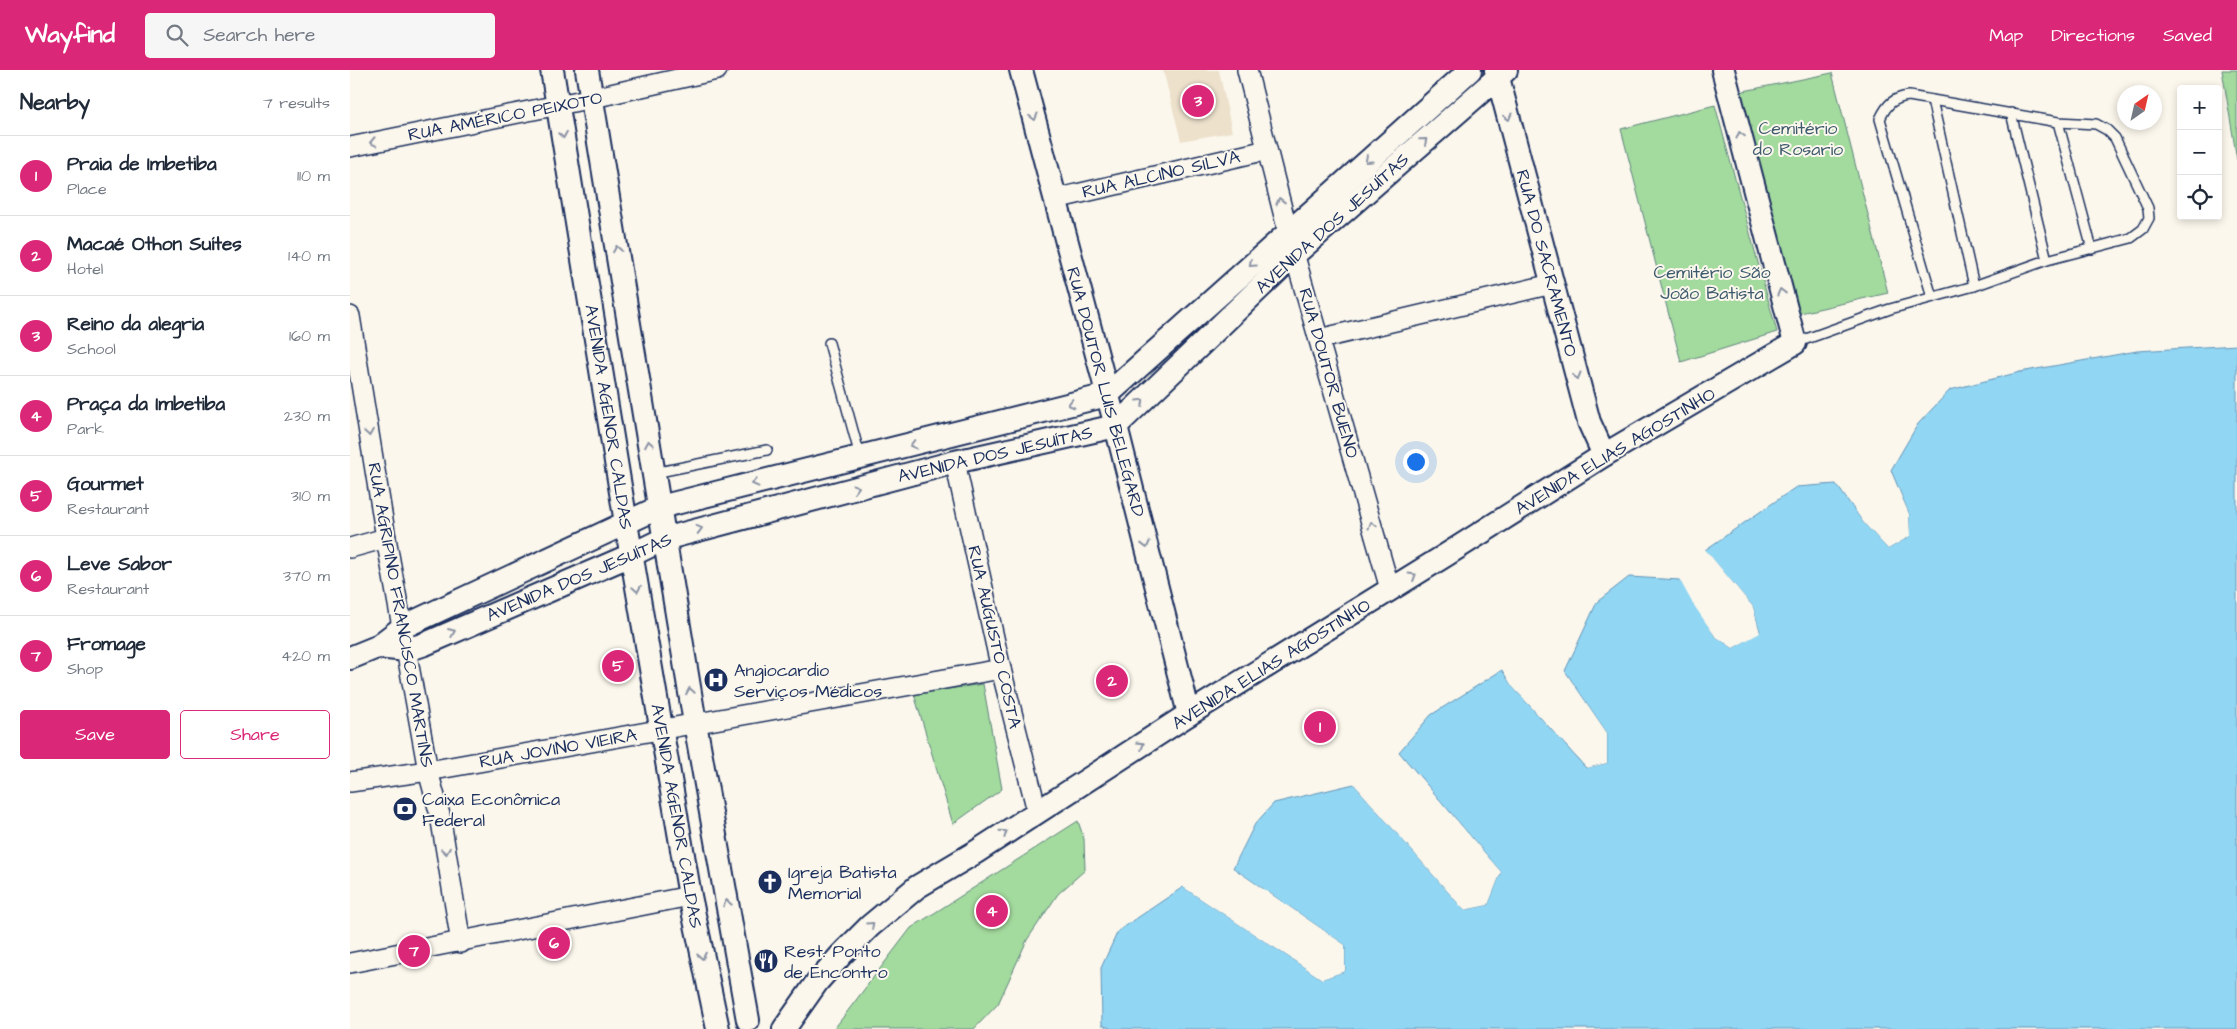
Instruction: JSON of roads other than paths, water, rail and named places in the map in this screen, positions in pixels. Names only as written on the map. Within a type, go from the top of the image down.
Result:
[{"type":"street","name":"AVENIDA AGENOR CALDAS","points":[[552,70],[626,523],[690,896],[719,1029]]},
{"type":"street","name":"AVENIDA AGENOR CALDAS","points":[[587,70],[695,723],[756,1024]]},
{"type":"street","name":"RUA AMÉRICO PEIXOTO","points":[[350,147],[593,98],[717,70]]},
{"type":"street","name":"RUA DOUTOR LUIS BELEGARD","points":[[1021,70],[1116,426],[1188,714]]},
{"type":"street","name":"RUA DOUTOR BUENO","points":[[1247,70],[1288,232],[1390,589]]},
{"type":"street","name":"AVENIDA DOS JESUÍTAS","points":[[350,658],[377,647],[402,627],[660,507],[1107,395],[1470,70]]},
{"type":"street","points":[[1723,70],[1795,343]]},
{"type":"street","name":"AVENIDA DOS JESUÍTAS","points":[[377,647],[407,650],[632,555],[664,538],[955,462],[1116,426],[1295,254],[1500,72]]},
{"type":"street","name":"RUA DO SACRAMENTO","points":[[1500,72],[1552,284],[1589,422],[1604,455]]},
{"type":"street","name":"RUA ALCINO SILVA","points":[[1055,199],[1267,150]]},
{"type":"street","points":[[1319,339],[1552,284]]},
{"type":"street","points":[[589,293],[624,289]]},
{"type":"street","name":"RUA AGRIPINO FRANCISCO MARTINS","points":[[350,316],[386,538],[428,770],[440,815],[461,943]]},
{"type":"street","name":"AVENIDA ELIAS AGOSTINHO","points":[[784,1029],[818,982],[870,926],[918,887],[1188,714],[1604,455],[1795,343]]},
{"type":"street","name":"RUA AUGUSTO COSTA","points":[[955,462],[1001,669],[1037,812]]},
{"type":"street","points":[[350,548],[386,538]]},
{"type":"street","name":"RUA JOVINO VIEIRA","points":[[350,782],[428,770],[1001,669]]},
{"type":"street","points":[[350,963],[461,943],[690,896]]},
{"type":"street","points":[[719,1029],[731,1021],[756,1024]]},
{"type":"lane","points":[[1795,343],[1932,297],[1974,286],[2047,260],[2131,238],[2143,229],[2149,218],[2148,208],[2115,138],[2107,130],[2096,124],[2058,122],[1909,96],[1896,98],[1885,108],[1880,119],[1932,297]]},
{"type":"lane","points":[[1932,100],[1974,286]]},
{"type":"lane","points":[[2011,113],[2047,260]]},
{"type":"lane","points":[[2058,122],[2092,248]]},
{"type":"lane","points":[[829,343],[861,457]]},
{"type":"lane","points":[[654,473],[767,450]]},
{"type":"water","points":[[2237,345],[2237,1029],[1112,1029],[1102,1025],[1101,968],[1118,931],[1183,887],[1322,979],[1345,971],[1345,945],[1233,868],[1255,824],[1274,803],[1354,784],[1464,910],[1488,905],[1501,872],[1399,752],[1431,715],[1502,670],[1512,686],[1586,768],[1607,763],[1607,733],[1565,671],[1597,602],[1629,577],[1680,580],[1715,636],[1733,648],[1760,632],[1753,607],[1705,550],[1796,487],[1836,484],[1864,523],[1888,549],[1910,536],[1909,514],[1891,470],[1918,424],[1950,390],[2020,372],[2137,351]]},
{"type":"place","name":"Reino da alegria","points":[[1198,101]]},
{"type":"place","name":"Gourmet","points":[[618,666]]},
{"type":"place","name":"Angiocardio Serviços Médicos","points":[[716,680]]},
{"type":"place","name":"Macaé Othon Suítes","points":[[1112,681]]},
{"type":"place","name":"Praia de Imbetiba","points":[[1320,727]]},
{"type":"place","name":"Caixa Econômica Federal","points":[[405,809]]},
{"type":"place","name":"Igreja Batista Memorial","points":[[770,882]]},
{"type":"place","name":"Praça da Imbetiba","points":[[992,911]]},
{"type":"place","name":"Leve Sabor","points":[[554,943]]},
{"type":"place","name":"Fromage","points":[[414,951]]},
{"type":"place","name":"Rest. Ponto de Encontro","points":[[766,961]]},
{"type":"park label","name":"Cemitério do Rosario","points":[[1798,138]]},
{"type":"park label","name":"Cemitério São João Batista","points":[[1712,282]]}]
